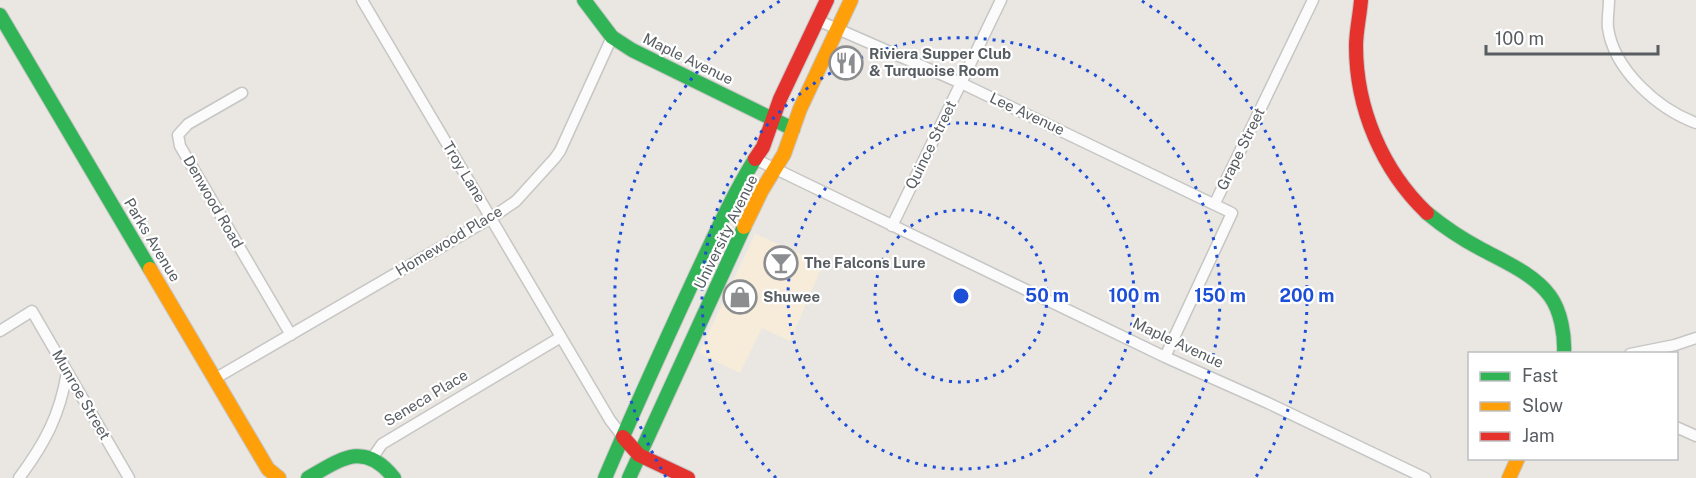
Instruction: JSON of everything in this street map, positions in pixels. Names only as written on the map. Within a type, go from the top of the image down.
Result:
[{"type":"street","name":"Troy Lane","points":[[362,0],[610,420],[623,436]]},
{"type":"street","name":"Maple Avenue","points":[[584,0],[612,37],[632,50],[793,129]]},
{"type":"street","name":"University Avenue","points":[[605,478],[713,240],[742,180],[763,147],[780,99],[826,0]]},
{"type":"street","name":"University Avenue","points":[[629,478],[762,190],[776,170],[800,109],[851,0]]},
{"type":"street","name":"Quince Street","points":[[892,226],[1001,0]]},
{"type":"street","name":"Grape Street","points":[[1166,357],[1232,213],[1215,203],[1313,0]]},
{"type":"street","points":[[1361,0],[1356,46],[1358,74],[1365,110],[1379,150],[1400,183],[1419,206],[1434,219],[1449,231],[1529,275],[1546,291],[1560,314],[1564,352]]},
{"type":"street","points":[[1609,0],[1608,28],[1618,55],[1629,74],[1654,100],[1696,123]]},
{"type":"street","name":"Parks Avenue","points":[[0,15],[216,378],[268,470],[279,478]]},
{"type":"street","name":"Lee Avenue","points":[[817,20],[961,83],[1215,203]]},
{"type":"street","name":"Homewood Place","points":[[216,378],[491,218],[516,201],[555,158],[612,37]]},
{"type":"street","name":"Denwood Road","points":[[242,93],[188,124],[178,135],[180,146],[291,335]]},
{"type":"street","name":"Maple Avenue","points":[[755,159],[1166,357],[1425,478]]},
{"type":"street","name":"Munroe Street","points":[[0,331],[32,311],[129,478]]},
{"type":"street","name":"Seneca Place","points":[[373,457],[382,444],[561,336]]},
{"type":"street","points":[[1640,352],[1696,338]]},
{"type":"street","points":[[20,478],[47,437],[63,396],[67,372]]},
{"type":"street","points":[[1678,427],[1696,436]]},
{"type":"street","points":[[623,436],[639,455],[688,478]]},
{"type":"street","points":[[308,478],[340,460],[353,456],[373,457],[385,464],[394,478]]},
{"type":"street","points":[[1509,478],[1518,460]]},
{"type":"shaded area","points":[[755,234],[823,264],[790,341],[762,328],[740,373],[699,353]]},
{"type":"traffic: fast","points":[[584,0],[612,37],[632,50],[793,129]]},
{"type":"traffic: fast","points":[[0,15],[150,269]]},
{"type":"traffic: fast","points":[[605,478],[709,247],[755,159]]},
{"type":"traffic: fast","points":[[1427,213],[1460,237],[1527,275],[1543,288],[1554,302],[1560,316],[1564,352]]},
{"type":"traffic: fast","points":[[629,478],[744,227]]},
{"type":"traffic: fast","points":[[308,478],[343,459],[363,456],[383,467],[394,478]]},
{"type":"traffic: slow","points":[[744,227],[762,190],[784,154],[800,109],[851,0]]},
{"type":"traffic: slow","points":[[150,269],[268,469],[279,478]]},
{"type":"traffic: slow","points":[[1509,478],[1517,460]]},
{"type":"traffic: jam","points":[[755,159],[763,147],[780,99],[827,0]]},
{"type":"traffic: jam","points":[[1361,0],[1356,46],[1357,69],[1367,115],[1385,158],[1411,196],[1427,213]]},
{"type":"traffic: jam","points":[[623,437],[639,455],[688,478]]},
{"type":"place","name":"Riviera Supper Club & Turquoise Room","points":[[846,63]]},
{"type":"place","name":"The Falcons Lure","points":[[781,263]]},
{"type":"place","name":"Shuwee","points":[[740,297]]}]
